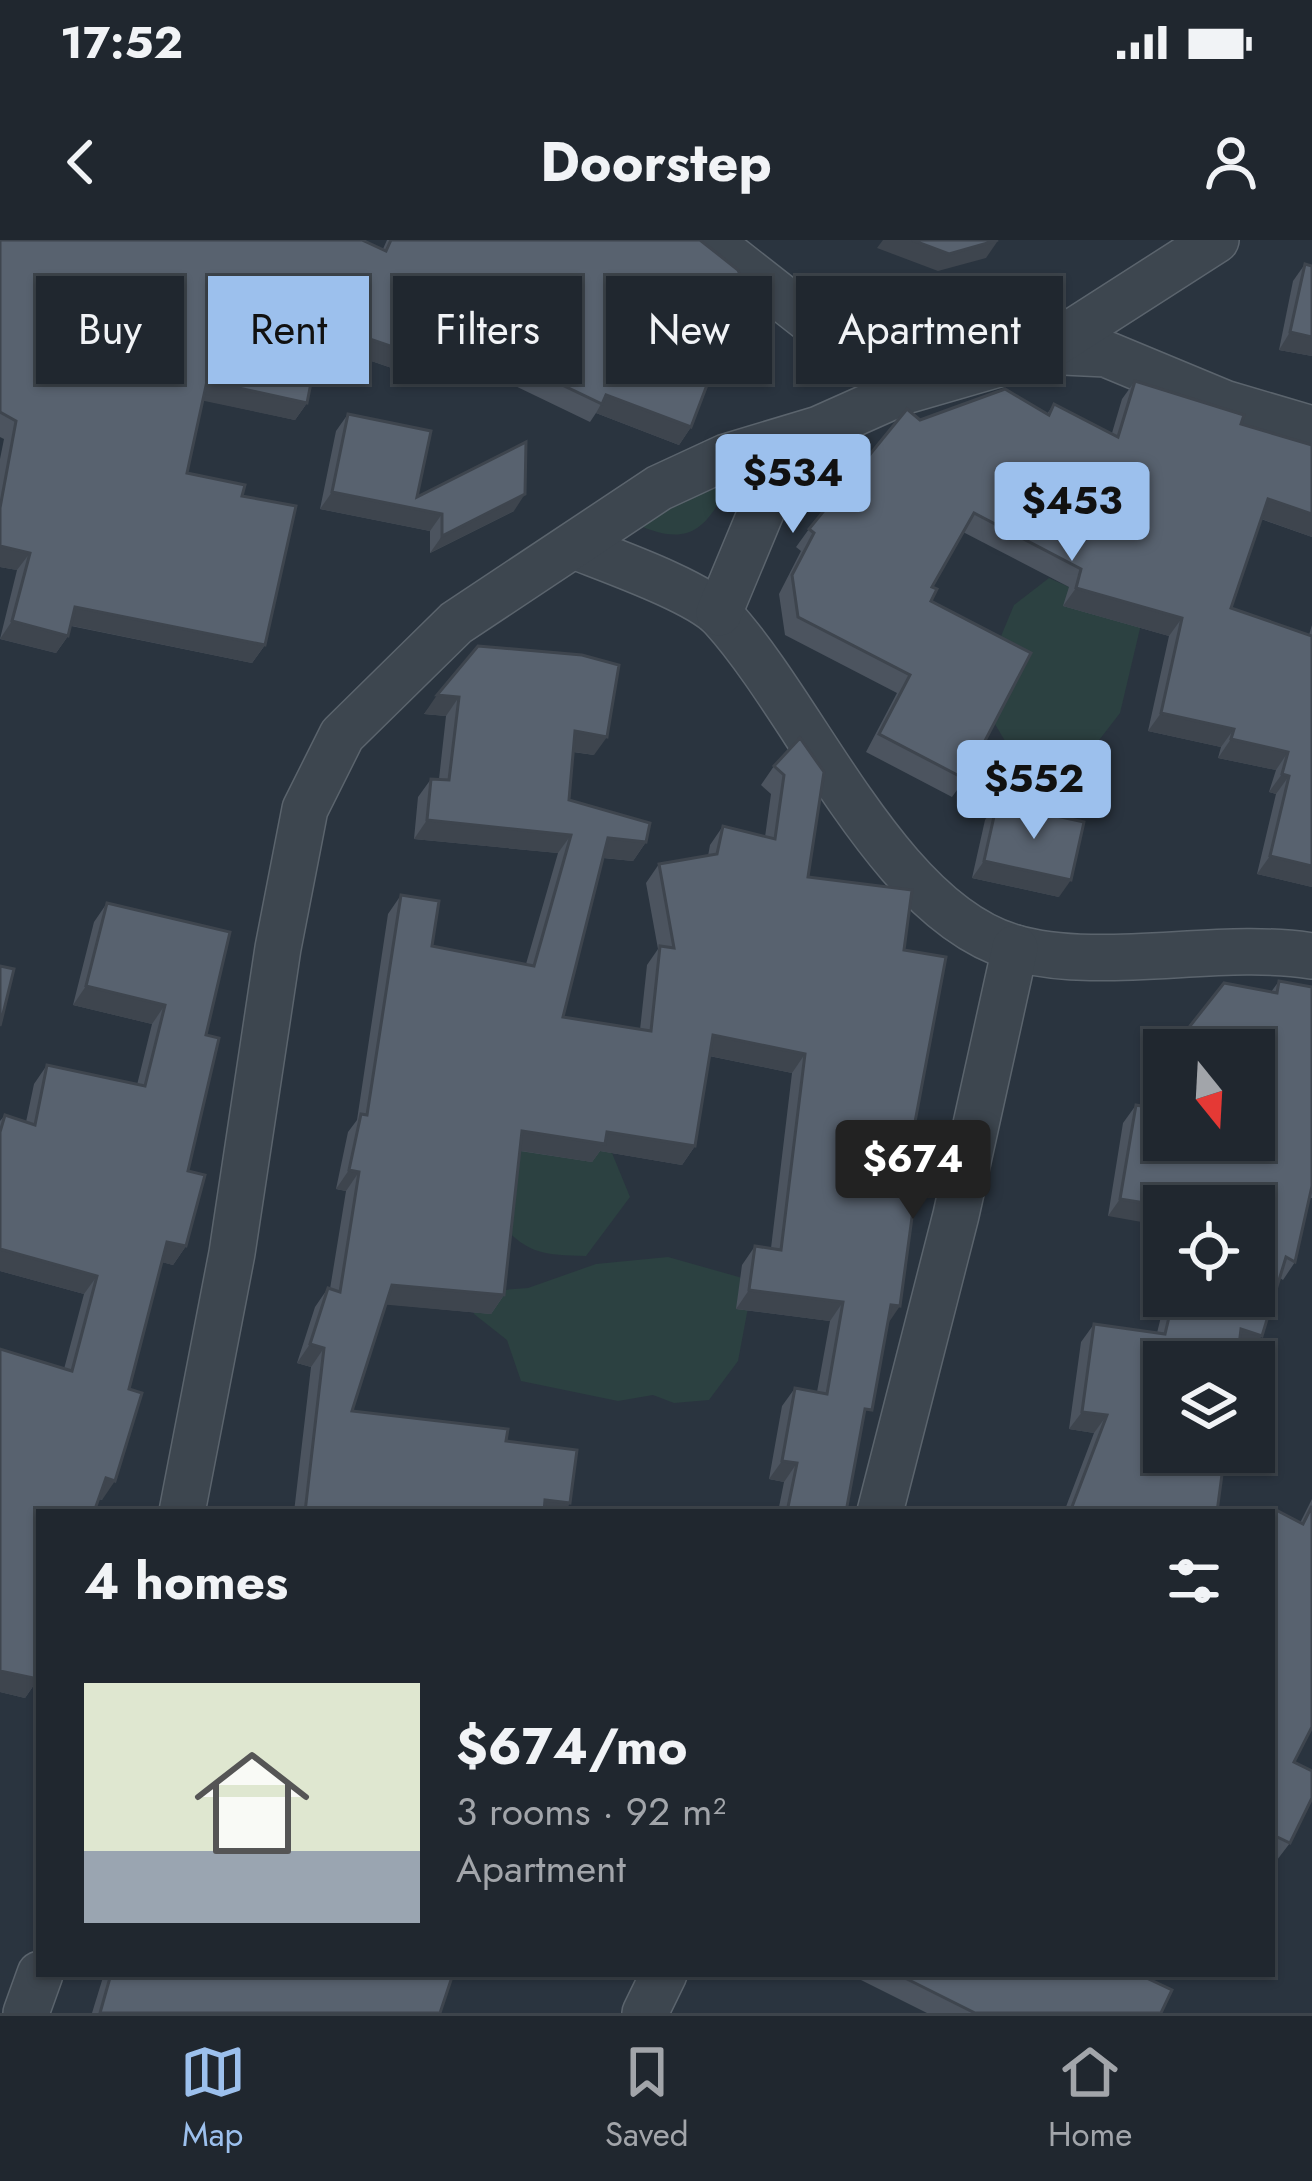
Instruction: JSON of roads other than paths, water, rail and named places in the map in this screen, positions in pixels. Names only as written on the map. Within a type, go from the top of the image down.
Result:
[{"type":"street","points":[[708,240],[902,392]]},
{"type":"street","points":[[1063,338],[1216,240]]},
{"type":"street","points":[[1063,352],[1106,354],[1224,403],[1312,429]]},
{"type":"street","points":[[183,1509],[232,1252],[305,809],[342,735],[395,677],[456,623],[659,488],[726,457],[819,430],[930,384]]},
{"type":"street","points":[[719,613],[776,476],[819,430]]},
{"type":"street","points":[[574,546],[719,613],[933,902],[978,934],[1015,948],[1069,954],[1312,956]]},
{"type":"street","points":[[881,1509],[956,1215],[1015,948]]},
{"type":"street","points":[[26,2013],[39,1977]]},
{"type":"street","points":[[645,2013],[663,1977]]}]
